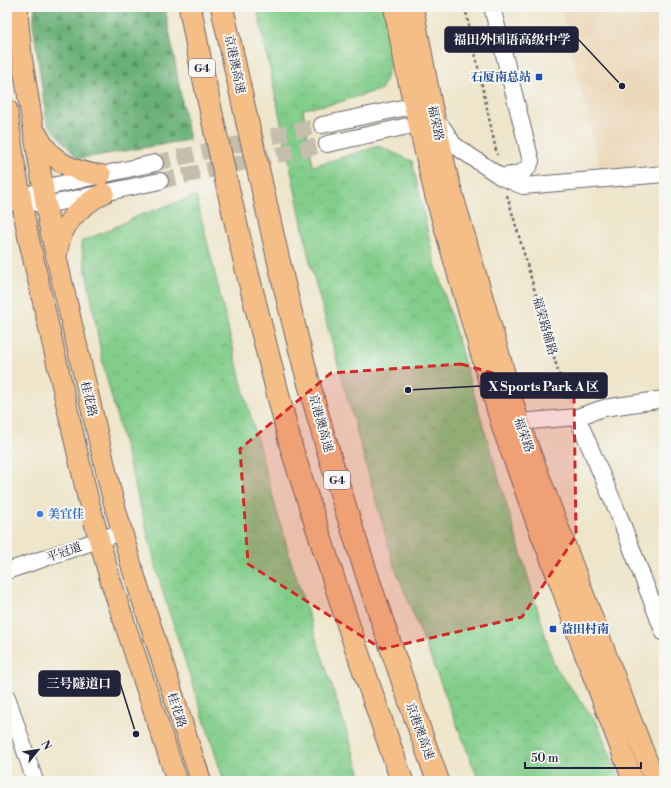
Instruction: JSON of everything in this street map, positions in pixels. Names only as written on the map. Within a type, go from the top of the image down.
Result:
[{"type":"highway","name":"G4","points":[[190,7],[215,130],[246,267],[292,450],[354,643],[402,781]]},
{"type":"highway","name":"京港澳高速","points":[[222,7],[277,256],[316,409],[352,528],[403,684],[438,781]]},
{"type":"main road","name":"桂花路","points":[[18,7],[22,58],[45,197],[57,258],[111,492],[133,571],[201,781]]},
{"type":"main road","name":"福荣路","points":[[394,7],[425,113],[448,178],[520,422],[655,781]]},
{"type":"main road","name":"福荣路","points":[[413,7],[435,195],[502,427],[581,644],[633,781]]},
{"type":"main road","name":"桂花路","points":[[7,109],[14,202],[28,236],[88,498],[110,579],[177,781]]},
{"type":"main road","points":[[33,125],[41,142],[50,153],[72,169],[103,184],[72,218],[64,230],[58,242],[57,258]]},
{"type":"street","points":[[492,7],[531,160],[529,167],[526,170],[520,173],[501,177]]},
{"type":"street","points":[[327,144],[425,113]]},
{"type":"street","points":[[322,125],[425,113],[443,128],[454,145],[501,177],[523,186],[664,174]]},
{"type":"street","points":[[14,202],[45,197],[103,184],[155,163]]},
{"type":"street","points":[[103,184],[160,181]]},
{"type":"street","points":[[520,422],[577,417],[604,408],[664,399]]},
{"type":"street","points":[[577,417],[618,513],[664,633]]},
{"type":"street","name":"平冠道","points":[[7,571],[122,532]]},
{"type":"street","points":[[7,696],[35,781]]},
{"type":"path","name":"福荣路辅路","points":[[466,7],[501,177],[562,385],[577,417]]},
{"type":"highlighted area","points":[[461,364],[574,396],[576,536],[522,617],[382,649],[248,564],[240,449],[331,373]]},
{"type":"shaded area","points":[[561,7],[664,7],[664,165],[600,170]]},
{"type":"green space","points":[[35,7],[165,7],[189,140],[78,159],[47,123],[33,24]]},
{"type":"green space","points":[[257,7],[385,7],[394,53],[382,89],[336,103],[303,109],[313,166],[379,146],[412,161],[433,256],[554,665],[597,723],[621,781],[479,781],[393,562],[311,267]]},
{"type":"green space","points":[[196,196],[243,389],[291,562],[363,781],[224,781],[163,593],[103,364],[81,242],[138,216]]},
{"type":"tunnel","points":[[155,163],[322,125]]},
{"type":"tunnel","points":[[160,181],[327,144]]},
{"type":"place","name":"石厦南总站","points":[[539,77]]},
{"type":"place","name":"福田外国语高级中学","points":[[622,86]]},
{"type":"place","name":"X Sports Park A 区","points":[[408,390]]},
{"type":"place","name":"美宜佳","points":[[40,514]]},
{"type":"place","name":"益田村南","points":[[553,629]]},
{"type":"place","name":"三号隧道口","points":[[136,734]]}]
